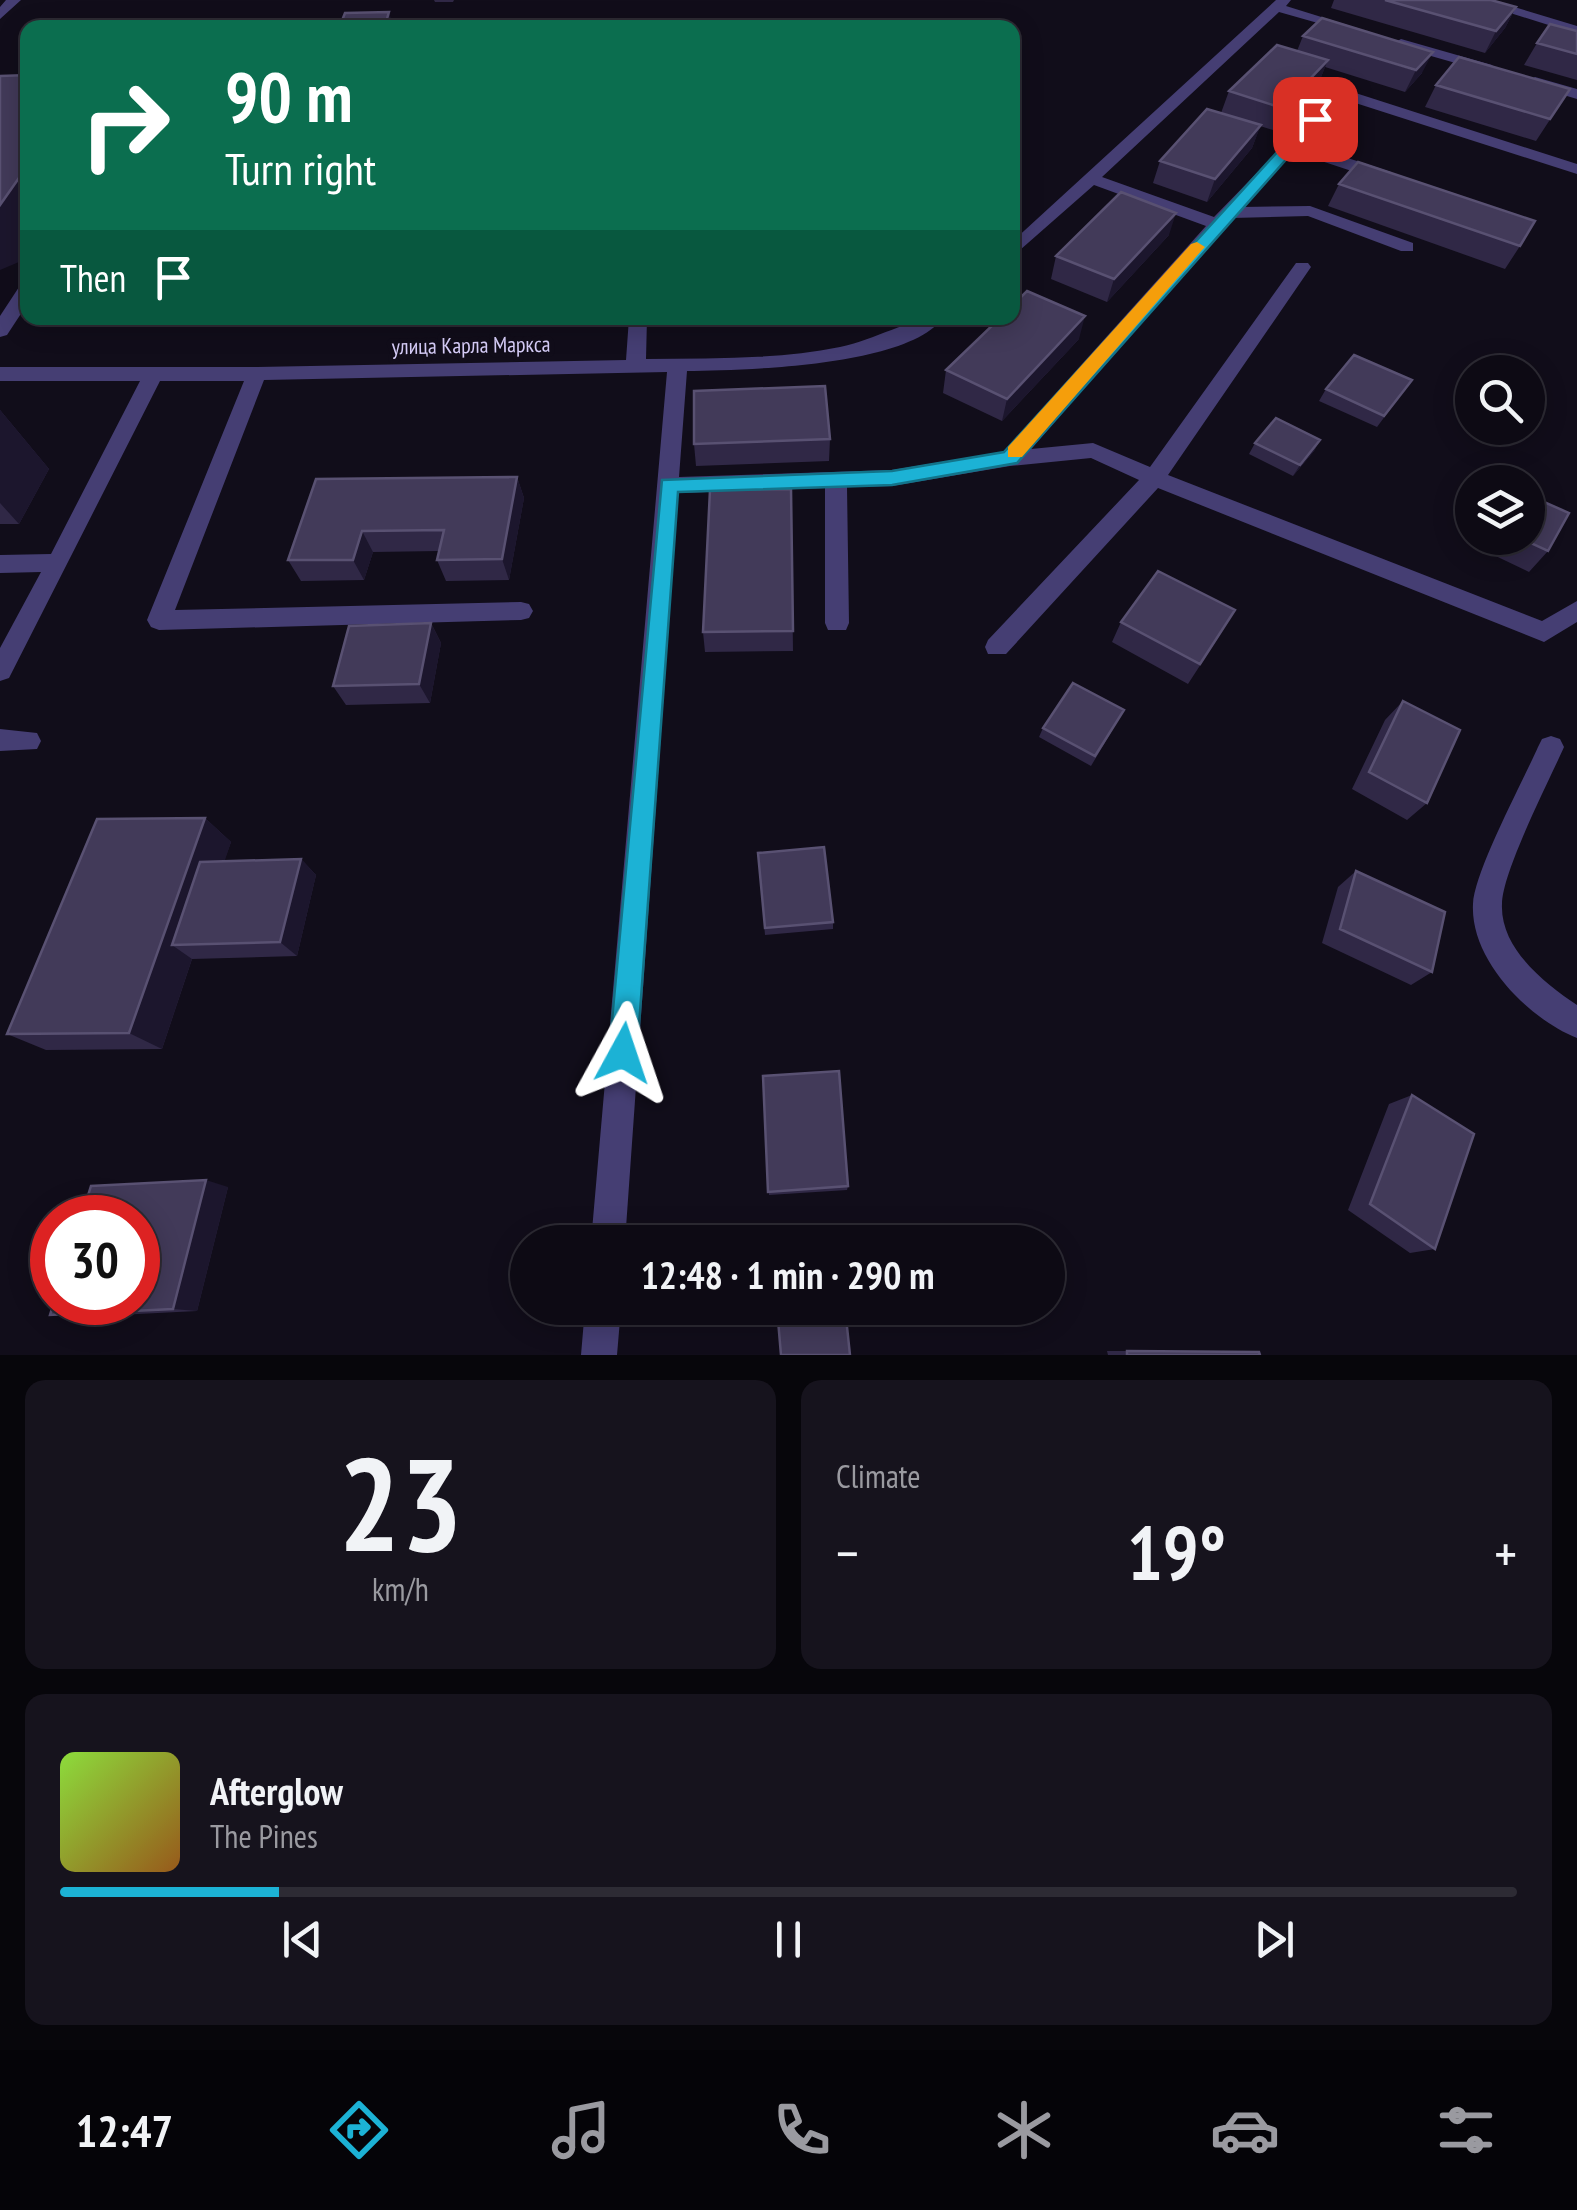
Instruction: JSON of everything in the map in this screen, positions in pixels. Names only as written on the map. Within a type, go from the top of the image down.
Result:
[{"type":"street","points":[[0,15],[14,0]]},
{"type":"street","points":[[1476,0],[1577,30]]},
{"type":"street","points":[[1020,245],[1280,4],[1370,34]]},
{"type":"street","points":[[1389,40],[1502,72]]},
{"type":"street","points":[[1520,78],[1577,94]]},
{"type":"street","points":[[1010,458],[1222,219],[1340,93],[1577,169]]},
{"type":"street","points":[[1290,145],[1390,178]]},
{"type":"street","points":[[1092,178],[1222,219],[1310,210],[1407,247]]},
{"type":"street","points":[[996,647],[1154,478],[1302,267]]},
{"type":"street","points":[[0,331],[20,300]]},
{"type":"street","points":[[636,368],[638,325]]},
{"type":"street","name":"улица Карла Маркса","points":[[0,374],[258,374],[780,363],[855,352],[923,325]]},
{"type":"street","points":[[609,1225],[677,366]]},
{"type":"street","points":[[0,671],[154,373]]},
{"type":"street","points":[[258,374],[159,620],[521,611]]},
{"type":"street","points":[[669,485],[945,472],[1010,458],[1094,450],[1154,478],[1544,632],[1577,610]]},
{"type":"street","points":[[836,480],[837,623]]},
{"type":"street","points":[[0,564],[58,563]]},
{"type":"street","points":[[0,740],[28,741]]},
{"type":"street","points":[[1551,747],[1487,902],[1504,961],[1547,1004],[1577,1023]]},
{"type":"street","points":[[599,1355],[601,1325]]},
{"type":"building","points":[[1385,0],[1491,0],[1516,7],[1496,31]]},
{"type":"building","points":[[389,12],[387,20],[342,20],[345,13]]},
{"type":"building","points":[[1322,18],[1433,52],[1416,70],[1303,36]]},
{"type":"building","points":[[1550,24],[1577,31],[1577,54],[1537,43]]},
{"type":"building","points":[[1277,45],[1328,60],[1282,108],[1229,91]]},
{"type":"building","points":[[1459,57],[1570,89],[1550,119],[1436,85]]},
{"type":"building","points":[[20,75],[20,176],[0,205],[0,76]]},
{"type":"building","points":[[1207,109],[1261,125],[1215,179],[1160,161]]},
{"type":"building","points":[[1358,162],[1535,221],[1520,246],[1339,184]]},
{"type":"building","points":[[1121,192],[1176,213],[1114,279],[1056,256]]},
{"type":"building","points":[[1027,291],[1085,316],[1007,399],[946,370],[993,325],[1020,325],[1020,298]]},
{"type":"building","points":[[1354,355],[1412,380],[1384,416],[1326,389]]},
{"type":"building","points":[[825,386],[830,439],[694,444],[694,391]]},
{"type":"building","points":[[1276,418],[1320,440],[1300,465],[1255,443]]},
{"type":"building","points":[[517,477],[502,559],[437,560],[444,530],[362,531],[353,560],[288,560],[316,479]]},
{"type":"building","points":[[791,489],[793,631],[703,632],[710,490]]},
{"type":"building","points":[[1545,502],[1569,513],[1548,551],[1545,550]]},
{"type":"building","points":[[1158,571],[1235,610],[1200,664],[1121,622]]},
{"type":"building","points":[[431,623],[419,684],[333,686],[349,626]]},
{"type":"building","points":[[1073,683],[1124,710],[1095,756],[1043,728]]},
{"type":"building","points":[[1403,701],[1460,730],[1427,803],[1369,772]]},
{"type":"building","points":[[205,818],[129,1033],[7,1034],[97,819]]},
{"type":"building","points":[[824,847],[833,922],[765,928],[758,853]]},
{"type":"building","points":[[301,859],[280,942],[172,945],[200,862]]},
{"type":"building","points":[[1356,871],[1445,912],[1432,972],[1340,929]]},
{"type":"building","points":[[839,1071],[848,1186],[768,1192],[763,1076]]},
{"type":"building","points":[[1412,1095],[1474,1134],[1435,1249],[1370,1204]]},
{"type":"building","points":[[206,1180],[173,1309],[160,1310],[160,1195],[88,1195],[91,1186]]},
{"type":"building","points":[[778,1325],[847,1325],[850,1355],[781,1355]]},
{"type":"building","points":[[1127,1351],[1259,1352],[1260,1355],[1127,1355]]},
{"type":"slow traffic","points":[[1015,452],[1197,247]]},
{"type":"route","points":[[623,1053],[669,485],[892,478],[1010,458],[1315,119]]}]
